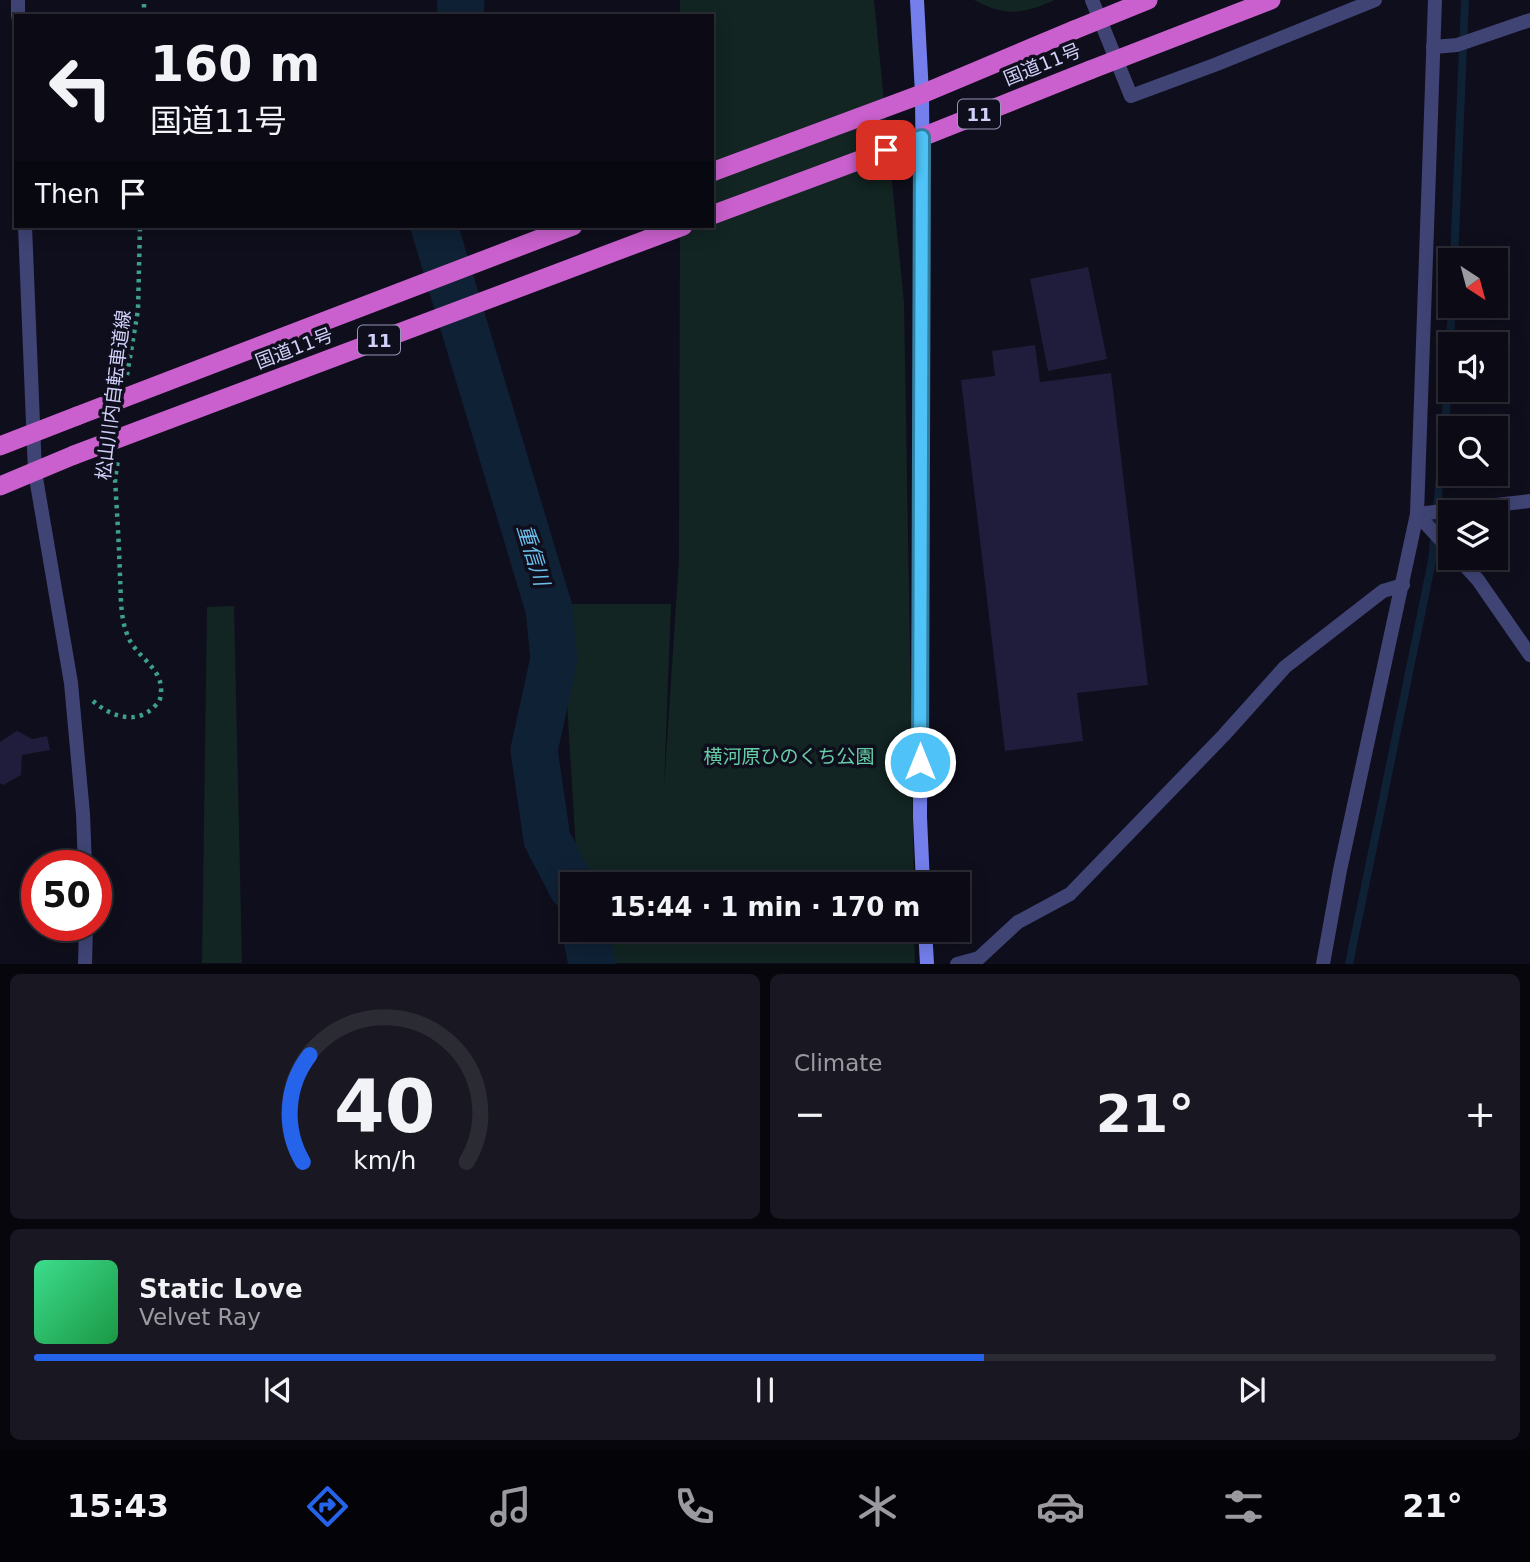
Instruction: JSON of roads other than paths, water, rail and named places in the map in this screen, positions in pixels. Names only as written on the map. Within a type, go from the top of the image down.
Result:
[{"type":"highway","name":"国道11号","points":[[714,171],[922,94],[1149,0]]},
{"type":"highway","name":"国道11号","points":[[714,214],[922,137],[1271,0]]},
{"type":"highway","name":"国道11号","points":[[0,446],[568,228]]},
{"type":"highway","name":"国道11号","points":[[0,486],[74,455],[678,228]]},
{"type":"main road","points":[[917,0],[922,94],[920,817],[922,872]]},
{"type":"main road","points":[[926,942],[927,964]]},
{"type":"street","points":[[1092,0],[1131,96],[1375,0]]},
{"type":"street","points":[[1323,964],[1340,870],[1418,514],[1435,0]]},
{"type":"street","points":[[1433,47],[1457,45],[1530,20]]},
{"type":"street","points":[[25,228],[35,472],[71,683],[84,850]]},
{"type":"street","points":[[1418,514],[1530,501]]},
{"type":"street","points":[[1418,514],[1438,536]]},
{"type":"street","points":[[1469,570],[1530,655]]},
{"type":"street","points":[[957,964],[979,957],[1018,922],[1070,894],[1224,735],[1285,667],[1383,591],[1403,585]]},
{"type":"street","points":[[85,964],[86,941]]},
{"type":"waterway","name":"重信川","points":[[460,14],[461,0]]},
{"type":"waterway","points":[[1455,248],[1465,0]]},
{"type":"waterway","name":"重信川","points":[[435,228],[549,609],[554,659],[534,750],[547,839],[564,872]]},
{"type":"waterway","points":[[1349,964],[1432,561],[1451,318]]},
{"type":"waterway","name":"重信川","points":[[588,942],[592,964]]},
{"type":"park label","name":"横河原ひのくち公園","points":[[789,756]]}]
